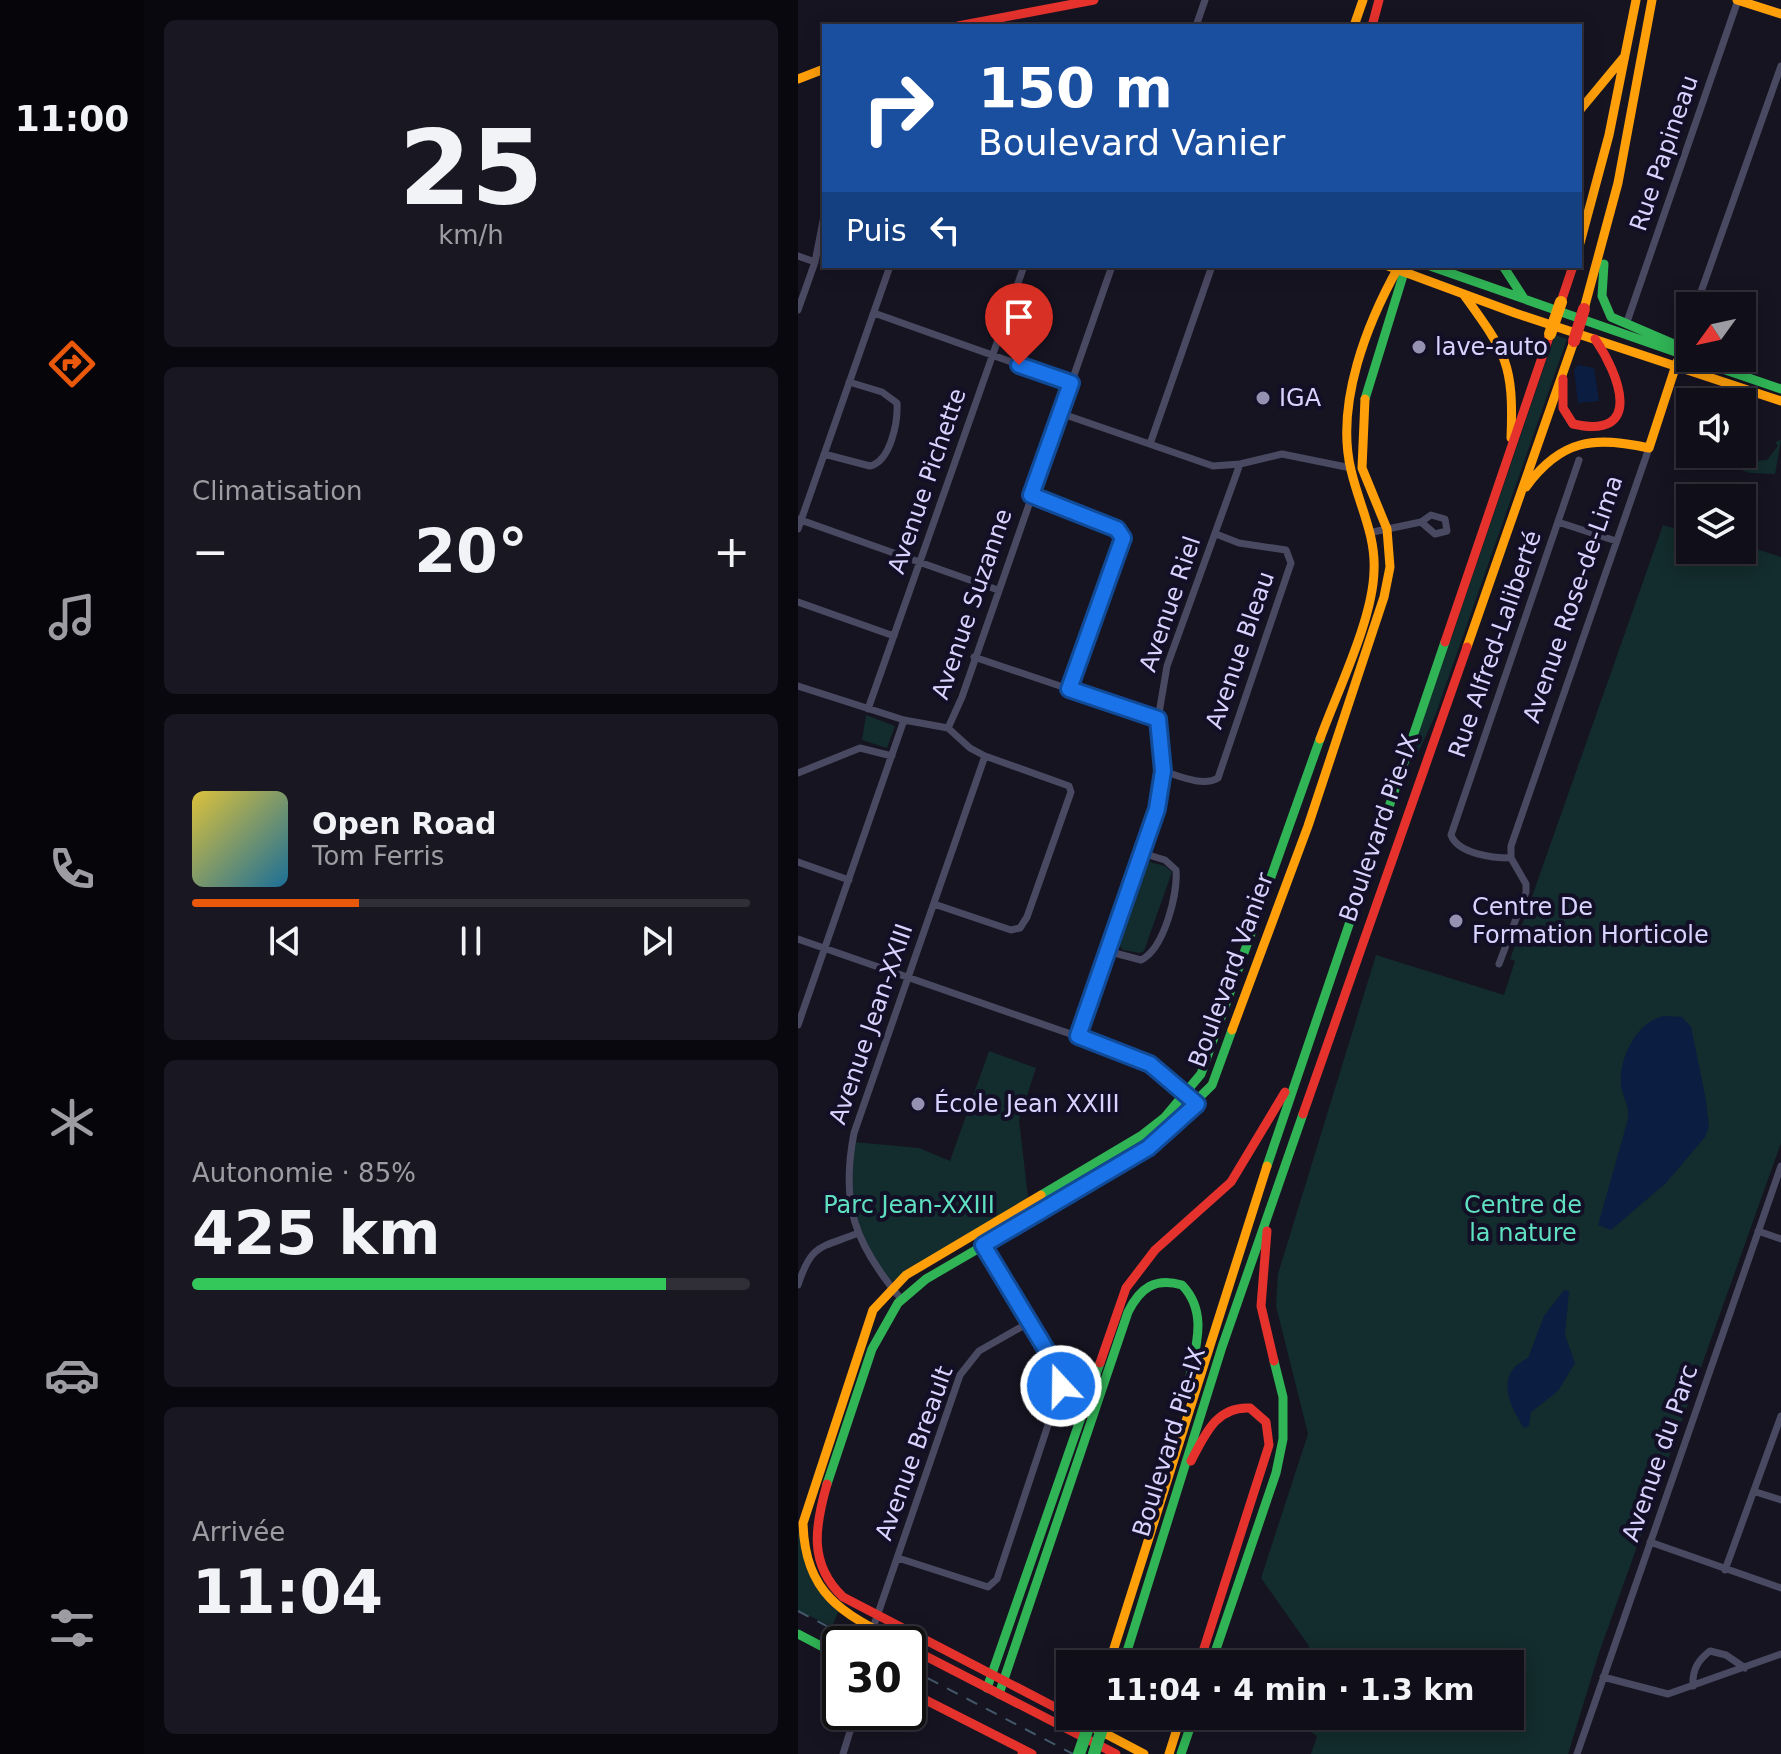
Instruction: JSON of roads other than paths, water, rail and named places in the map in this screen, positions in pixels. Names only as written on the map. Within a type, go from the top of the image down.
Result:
[{"type":"main road","points":[[977,24],[1094,0]]},
{"type":"main road","points":[[1355,24],[1363,0]]},
{"type":"main road","points":[[1374,21],[1382,0]]},
{"type":"main road","points":[[1582,235],[1626,55],[1636,0]]},
{"type":"main road","name":"Boulevard Pie-IX","points":[[1127,1650],[1270,1208],[1513,507],[1574,341],[1607,229],[1652,0]]},
{"type":"main road","points":[[1738,0],[1781,14]]},
{"type":"main road","points":[[1582,108],[1626,55]]},
{"type":"main road","points":[[798,79],[822,70]]},
{"type":"main road","points":[[1607,229],[1601,294],[1607,312],[1624,325],[1676,351]]},
{"type":"main road","points":[[1399,268],[1464,295],[1595,339],[1676,353]]},
{"type":"main road","name":"Boulevard Vanier","points":[[805,1531],[872,1349],[883,1324],[901,1299],[980,1239],[1142,1135],[1186,1095],[1212,1050],[1367,609],[1375,574],[1373,532],[1347,434],[1363,355],[1399,268]]},
{"type":"main road","points":[[1436,268],[1676,352]]},
{"type":"main road","points":[[1504,268],[1523,297]]},
{"type":"main road","name":"Boulevard Pie-IX","points":[[1113,1650],[1185,1415],[1298,1069],[1572,268]]},
{"type":"main road","points":[[1464,295],[1491,328],[1508,366],[1513,399],[1511,452]]},
{"type":"main road","points":[[1563,371],[1562,404],[1571,422],[1590,430],[1612,421],[1619,404],[1619,381],[1612,362],[1595,339]]},
{"type":"main road","name":"Avenue Rose-de-Lima","points":[[1649,448],[1678,372]]},
{"type":"main road","points":[[1720,372],[1781,401]]},
{"type":"main road","points":[[1735,372],[1781,389]]},
{"type":"main road","points":[[1513,507],[1540,466],[1564,447],[1595,443],[1649,448]]},
{"type":"main road","name":"Boulevard Vanier","points":[[880,1626],[831,1587],[805,1531],[873,1310],[891,1288],[1148,1148],[1197,1104],[1212,1085],[1225,1058],[1384,597],[1390,567],[1387,529],[1356,468]]},
{"type":"main road","points":[[996,1685],[1126,1288],[1155,1250],[1231,1182],[1298,1069]]},
{"type":"main road","points":[[1216,1650],[1276,1473],[1283,1439],[1283,1397],[1261,1306],[1270,1208]]},
{"type":"main road","points":[[996,1685],[1128,1312],[1139,1292],[1158,1281],[1184,1287],[1199,1309],[1185,1415]]},
{"type":"main road","points":[[1181,1478],[1208,1430],[1223,1413],[1247,1407],[1265,1419],[1270,1441],[1203,1650]]},
{"type":"main road","name":"Boulevard Vanier","points":[[875,1622],[996,1685]]},
{"type":"main road","points":[[798,1634],[822,1647]]},
{"type":"main road","points":[[926,1655],[1056,1710]]},
{"type":"main road","points":[[996,1685],[1116,1754]]},
{"type":"main road","points":[[926,1700],[1026,1753]]},
{"type":"main road","points":[[1079,1754],[1087,1730]]},
{"type":"main road","points":[[1098,1730],[1144,1754]]},
{"type":"main road","points":[[1094,1754],[1102,1730]]},
{"type":"main road","points":[[1169,1754],[1177,1730]]},
{"type":"main road","points":[[1181,1754],[1189,1730]]},
{"type":"street","points":[[1197,24],[1205,0]]},
{"type":"street","name":"Rue Papineau","points":[[1628,319],[1738,0]]},
{"type":"street","points":[[1701,292],[1781,66]]},
{"type":"street","points":[[798,310],[815,262],[822,226]]},
{"type":"street","points":[[798,256],[815,262]]},
{"type":"street","points":[[798,529],[889,268]]},
{"type":"street","name":"Avenue Pichette","points":[[868,709],[1023,268]]},
{"type":"street","name":"Avenue Suzanne","points":[[948,728],[1111,268]]},
{"type":"street","points":[[1150,444],[1211,268]]},
{"type":"street","points":[[874,313],[1071,383]]},
{"type":"street","points":[[824,454],[870,466],[885,456],[898,415],[897,403],[882,392],[849,382]]},
{"type":"street","points":[[1060,413],[1213,466],[1240,464],[1282,454],[1308,456],[1356,468]]},
{"type":"street","name":"Avenue Rose-de-Lima","points":[[1511,858],[1511,846],[1649,448]]},
{"type":"street","name":"Rue Alfred-Laliberté","points":[[1511,858],[1496,858],[1460,847],[1452,840],[1452,831],[1579,460]]},
{"type":"street","name":"Avenue Riel","points":[[1078,1036],[1157,809],[1163,771],[1158,719],[1167,666],[1240,464]]},
{"type":"street","points":[[1031,495],[1117,529],[1123,538],[1069,689]]},
{"type":"street","points":[[800,519],[998,590]]},
{"type":"street","points":[[1373,532],[1421,522]]},
{"type":"street","points":[[1558,522],[1616,541]]},
{"type":"street","name":"Avenue Bleau","points":[[1163,771],[1192,780],[1211,782],[1218,778],[1291,563],[1286,550],[1239,543],[1216,534]]},
{"type":"street","points":[[798,602],[894,636]]},
{"type":"street","points":[[974,657],[1158,719]]},
{"type":"street","points":[[798,686],[904,720],[948,728],[970,748],[985,756],[1069,786],[1071,792],[1027,917],[1020,928],[1011,930],[934,904]]},
{"type":"street","points":[[799,1020],[904,720]]},
{"type":"street","points":[[798,773],[860,748],[892,756]]},
{"type":"street","name":"Avenue Jean-XXIII","points":[[901,1299],[856,1234],[848,1199],[852,1144],[985,756]]},
{"type":"street","points":[[1107,951],[1141,960],[1155,950],[1177,883],[1176,870],[1165,860],[1142,853]]},
{"type":"street","points":[[1499,964],[1526,892],[1526,884],[1511,858]]},
{"type":"street","points":[[798,862],[849,880]]},
{"type":"street","points":[[798,939],[1150,1064],[1197,1104]]},
{"type":"street","name":"Avenue du Parc","points":[[1577,1754],[1781,1166]]},
{"type":"street","points":[[1758,1231],[1781,1239]]},
{"type":"street","points":[[798,1285],[807,1258],[819,1248],[856,1234]]},
{"type":"street","points":[[898,1558],[988,1587],[997,1579],[1062,1376],[980,1239]]},
{"type":"street","points":[[798,1254],[807,1258]]},
{"type":"street","name":"Avenue Breault","points":[[875,1622],[960,1375],[979,1351],[1030,1322]]},
{"type":"street","points":[[1725,1570],[1756,1492],[1781,1416]]},
{"type":"street","points":[[1756,1492],[1781,1500]]},
{"type":"street","points":[[1650,1542],[1781,1588]]},
{"type":"street","points":[[1693,1686],[1692,1676],[1699,1659],[1710,1651],[1726,1655],[1745,1668]]},
{"type":"street","points":[[1603,1677],[1654,1693],[1668,1694],[1781,1654]]},
{"type":"street","points":[[843,1754],[850,1730]]},
{"type":"water","points":[[1578,365],[1594,368],[1599,401],[1578,403],[1574,370]]},
{"type":"water","points":[[1664,1016],[1682,1017],[1691,1027],[1709,1127],[1705,1137],[1666,1183],[1611,1230],[1598,1225],[1628,1119],[1621,1072],[1628,1048],[1635,1037],[1643,1027]]},
{"type":"water","points":[[1564,1290],[1569,1291],[1565,1335],[1575,1363],[1558,1391],[1531,1412],[1529,1426],[1524,1428],[1513,1409],[1508,1380],[1518,1364],[1528,1358],[1544,1316]]},
{"type":"railway","points":[[798,1611],[827,1626]]},
{"type":"railway","points":[[926,1677],[1073,1754]]},
{"type":"place","name":"lave-auto","points":[[1419,347]]},
{"type":"place","name":"IGA","points":[[1263,398]]},
{"type":"place","name":"Centre De Formation Horticole","points":[[1456,921]]},
{"type":"place","name":"École Jean XXIII","points":[[918,1104]]},
{"type":"park label","name":"Parc Jean-XXIII","points":[[909,1205]]},
{"type":"park label","name":"Centre de la nature","points":[[1523,1219]]}]
